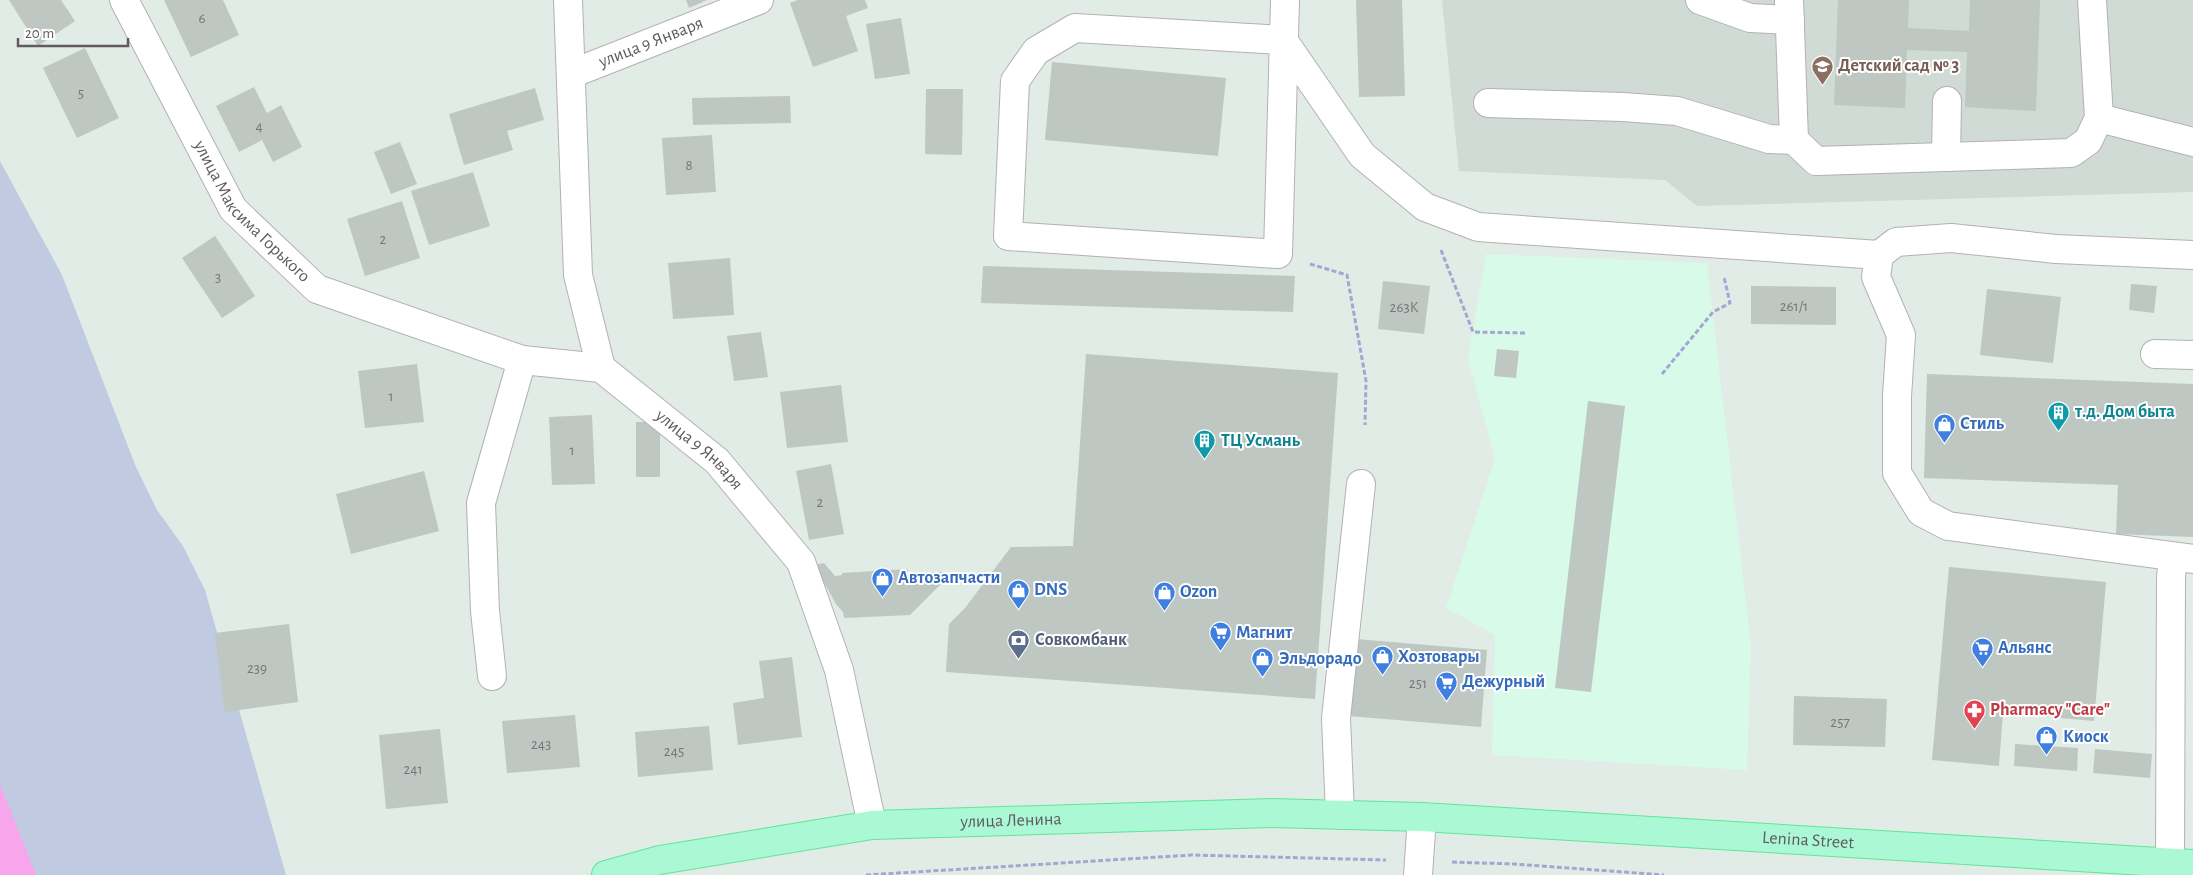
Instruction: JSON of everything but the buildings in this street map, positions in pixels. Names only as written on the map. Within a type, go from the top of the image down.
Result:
[{"type":"main road","name":"улица Ленина","points":[[606,875],[660,860],[872,825],[1272,814],[1422,818]]},
{"type":"main road","name":"Lenina Street","points":[[1422,818],[2182,864]]},
{"type":"street","name":"улица Максима Горького","points":[[124,0],[233,209],[317,289],[522,360],[601,368]]},
{"type":"street","name":"улица 9 Января","points":[[568,0],[578,275],[601,368],[717,461],[801,562],[839,670],[872,825]]},
{"type":"street","name":"улица 9 Января","points":[[571,74],[759,0]]},
{"type":"street","points":[[1283,40],[1074,28],[1036,51],[1015,81],[1008,236],[1278,254],[1285,0]]},
{"type":"street","points":[[1700,0],[1750,18],[1790,10],[1794,140]]},
{"type":"street","points":[[1488,103],[1622,107],[1677,111],[1769,139],[1794,140],[1816,161],[2071,153],[2088,141],[2100,118],[2092,0]]},
{"type":"street","points":[[1283,40],[1362,154],[1425,207],[1478,227],[1879,255],[1896,242],[1951,238],[2056,249],[2193,255]]},
{"type":"street","points":[[1946,157],[1947,100]]},
{"type":"street","points":[[2100,118],[2193,142]]},
{"type":"street","points":[[1879,255],[1876,277],[1901,335],[1897,396],[1897,473],[1921,512],[1948,526],[2183,558],[2171,587],[2182,864]]},
{"type":"street","points":[[2155,354],[2193,355]]},
{"type":"street","points":[[492,676],[485,611],[481,503],[522,360]]},
{"type":"street","points":[[1340,815],[1336,718],[1361,484]]},
{"type":"street","points":[[1418,868],[1422,818]]},
{"type":"path","points":[[1425,207],[1472,332],[1525,333]]},
{"type":"path","points":[[1662,374],[1713,312],[1730,303],[1716,243]]},
{"type":"path","points":[[1278,254],[1348,275],[1366,382],[1366,425]]},
{"type":"path","points":[[866,875],[1192,855],[1418,868],[1514,864],[1664,875]]},
{"type":"shaded area","name":"Детский сад № 3","points":[[1442,0],[2193,0],[2193,192],[1697,206],[1665,180],[1459,171]]},
{"type":"shaded area","points":[[0,161],[62,275],[136,467],[157,510],[183,546],[205,590],[286,875],[0,875]]},
{"type":"shaded area","points":[[1486,254],[1707,263],[1751,647],[1747,770],[1492,755],[1495,635],[1446,608],[1495,459],[1468,359]]},
{"type":"shaded area","points":[[0,784],[36,875],[0,875]]},
{"type":"place","name":"Детский сад № 3","points":[[1822,85]]},
{"type":"place","name":"т.д. Дом быта","points":[[2059,431]]},
{"type":"place","name":"Стиль","points":[[1944,443]]},
{"type":"place","name":"ТЦ Усмань","points":[[1205,460]]},
{"type":"place","name":"Автозапчасти","points":[[882,597]]},
{"type":"place","name":"DNS","points":[[1018,609]]},
{"type":"place","name":"Ozon","points":[[1164,611]]},
{"type":"place","name":"Магнит","points":[[1220,652]]},
{"type":"place","name":"Совкомбанк","points":[[1019,659]]},
{"type":"place","name":"Альянс","points":[[1982,667]]},
{"type":"place","name":"Хозтовары","points":[[1382,676]]},
{"type":"place","name":"Эльдорадо","points":[[1263,678]]},
{"type":"place","name":"Дежурный","points":[[1446,701]]},
{"type":"place","name":"Pharmacy \"Care\"","points":[[1974,729]]},
{"type":"place","name":"Киоск","points":[[2047,756]]}]
